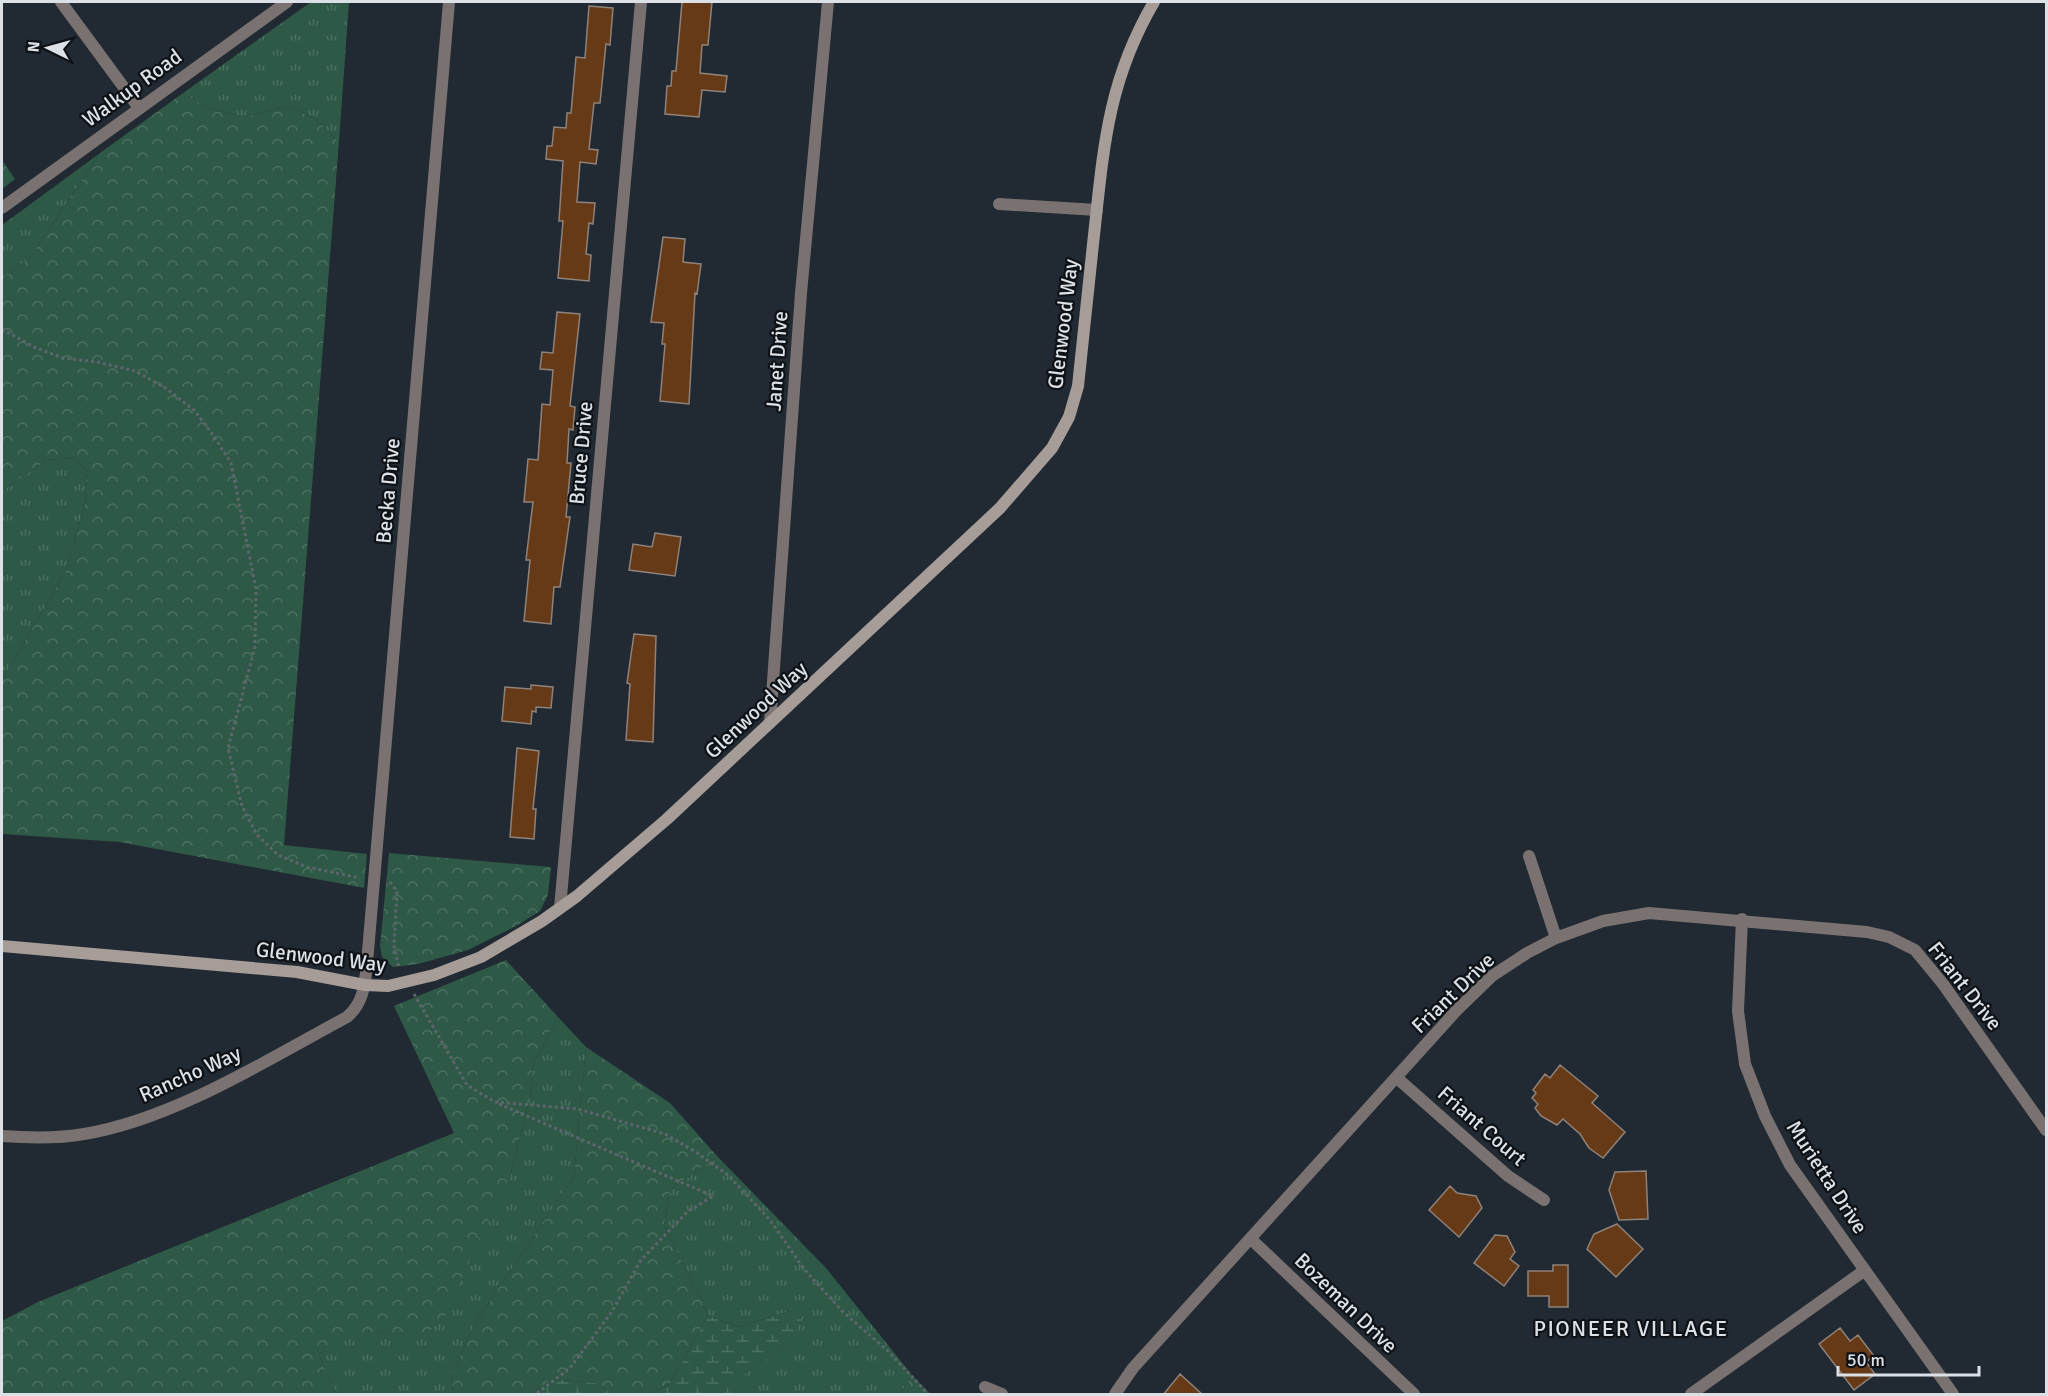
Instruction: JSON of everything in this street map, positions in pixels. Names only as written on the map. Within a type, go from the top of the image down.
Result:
[{"type":"street","points":[[61,2],[139,108]]},
{"type":"street","name":"Walkup Road","points":[[2,208],[287,2]]},
{"type":"street","name":"Becka Drive","points":[[365,985],[449,2]]},
{"type":"street","name":"Bruce Drive","points":[[560,908],[641,2]]},
{"type":"street","name":"Janet Drive","points":[[770,723],[801,293],[828,2]]},
{"type":"street","name":"Glenwood Way","points":[[2,946],[297,972],[365,985],[408,983],[481,957],[560,908],[668,819],[1000,508],[1052,448],[1069,417],[1078,386],[1106,134],[1115,87],[1140,25],[1154,2]]},
{"type":"street","points":[[999,204],[1097,210]]},
{"type":"street","points":[[1530,856],[1556,938]]},
{"type":"street","name":"Friant Drive","points":[[1115,1395],[1133,1368],[1252,1240],[1456,1011],[1492,976],[1556,938],[1603,921],[1649,913],[1742,919],[1889,936],[1915,950],[1943,984],[2046,1130]]},
{"type":"street","name":"Murietta Drive","points":[[1742,919],[1738,1011],[1746,1064],[1765,1116],[1791,1165],[1953,1395]]},
{"type":"street","name":"Rancho Way","points":[[2,1136],[58,1138],[86,1134],[121,1126],[154,1113],[256,1066],[347,1017],[356,1010],[365,985]]},
{"type":"street","name":"Friant Court","points":[[1397,1078],[1508,1176],[1544,1200]]},
{"type":"street","name":"Bozeman Drive","points":[[1252,1240],[1414,1395]]},
{"type":"street","points":[[1691,1395],[1865,1270]]},
{"type":"street","points":[[985,1387],[1002,1395]]},
{"type":"path","points":[[2,329],[33,347],[63,358],[97,362],[135,371],[164,387],[194,410],[231,463],[256,589],[255,647],[228,748],[242,806],[257,835],[278,855],[307,867],[388,880],[397,891],[394,946],[397,963],[467,1084],[495,1102],[713,1196],[687,1212],[641,1260],[611,1313],[570,1368],[536,1395]]},
{"type":"path","points":[[495,1102],[578,1109],[665,1134],[696,1152],[728,1175],[770,1220],[804,1269],[843,1312],[888,1350],[928,1395]]},
{"type":"green space","points":[[311,2],[349,2],[339,142],[317,120],[290,106],[245,117],[211,109],[183,93]]},
{"type":"green space","points":[[183,93],[211,109],[245,117],[290,106],[317,120],[339,142],[284,845],[367,854],[364,888],[120,842],[2,834],[2,680],[66,571],[85,504],[87,471],[74,458],[47,460],[7,487],[2,496],[2,280],[31,256],[100,153]]},
{"type":"green space","points":[[100,153],[31,256],[2,280],[2,225]]},
{"type":"green space","points":[[2,160],[15,179],[2,189]]},
{"type":"green space","points":[[74,458],[87,471],[85,504],[66,571],[2,680],[2,496],[7,487],[47,460]]},
{"type":"green space","points":[[389,853],[551,867],[548,895],[540,911],[518,925],[468,950],[418,964],[393,967],[382,957],[380,946]]},
{"type":"green space","points":[[506,960],[558,1017],[533,1065],[530,1098],[510,1177],[483,1230],[445,1317],[419,1340],[377,1332],[338,1333],[319,1355],[337,1394],[2,1394],[2,1321],[38,1302],[454,1133],[394,1006]]},
{"type":"green space","points":[[558,1017],[586,1047],[574,1176],[476,1322],[453,1372],[452,1394],[337,1394],[319,1355],[338,1332],[377,1332],[419,1339],[510,1177],[530,1098],[533,1065]]},
{"type":"green space","points":[[586,1047],[670,1103],[717,1156],[670,1190],[664,1225],[708,1315],[670,1384],[649,1394],[613,1394],[596,1383],[551,1379],[532,1394],[452,1394],[453,1372],[476,1322],[574,1176]]},
{"type":"green space","points":[[717,1156],[826,1268],[912,1375],[900,1394],[734,1394],[735,1380],[787,1346],[790,1311],[738,1327],[708,1315],[664,1225],[670,1190]]},
{"type":"green space","points":[[790,1311],[804,1317],[787,1346],[736,1380],[734,1394],[649,1394],[670,1384],[708,1315],[738,1327]]},
{"type":"green space","points":[[912,1375],[930,1394],[900,1394]]},
{"type":"green space","points":[[551,1379],[596,1383],[613,1394],[532,1394]]},
{"type":"building","points":[[682,2],[712,2],[708,45],[702,45],[700,73],[727,76],[725,92],[702,90],[699,117],[665,114],[667,86],[671,86],[672,71],[676,71]]},
{"type":"building","points":[[589,6],[613,8],[610,45],[606,44],[600,103],[594,103],[589,149],[598,150],[596,164],[580,162],[577,202],[595,203],[593,224],[589,223],[586,254],[591,255],[589,281],[558,278],[563,221],[559,221],[563,161],[546,159],[547,146],[552,146],[554,127],[566,128],[567,113],[571,113],[576,57],[585,58]]},
{"type":"building","points":[[663,237],[685,239],[683,262],[701,264],[697,294],[695,293],[689,404],[660,401],[665,344],[662,344],[664,323],[651,322]]},
{"type":"building","points":[[557,312],[580,314],[570,406],[575,407],[573,430],[569,429],[567,463],[571,463],[566,517],[570,517],[560,587],[554,587],[551,624],[524,621],[530,560],[526,560],[533,502],[524,502],[528,459],[538,460],[542,404],[550,405],[553,370],[540,369],[542,352],[553,353]]},
{"type":"building","points":[[655,533],[681,537],[675,576],[629,570],[633,544],[652,547]]},
{"type":"building","points":[[634,634],[656,636],[653,742],[626,740],[630,684],[627,683]]},
{"type":"building","points":[[531,685],[553,687],[551,708],[536,707],[536,712],[532,711],[531,724],[502,721],[505,687],[531,689]]},
{"type":"building","points":[[517,748],[539,751],[533,809],[536,809],[534,839],[510,837]]},
{"type":"building","points":[[1560,1065],[1598,1096],[1592,1103],[1625,1132],[1603,1158],[1589,1148],[1580,1134],[1563,1119],[1557,1125],[1541,1116],[1535,1108],[1538,1104],[1532,1098],[1536,1093],[1533,1090],[1545,1074],[1550,1078]]},
{"type":"building","points":[[1646,1171],[1648,1219],[1619,1220],[1609,1190],[1615,1172]]},
{"type":"building","points":[[1450,1186],[1457,1193],[1476,1196],[1482,1208],[1459,1237],[1429,1210]]},
{"type":"building","points":[[1617,1224],[1643,1249],[1616,1277],[1587,1249],[1594,1234]]},
{"type":"building","points":[[1495,1235],[1507,1236],[1515,1252],[1510,1259],[1519,1266],[1504,1286],[1474,1263]]},
{"type":"building","points":[[1553,1265],[1568,1265],[1568,1307],[1549,1307],[1549,1296],[1528,1296],[1528,1271],[1553,1271]]},
{"type":"building","points":[[1840,1328],[1850,1341],[1858,1335],[1874,1356],[1866,1362],[1875,1374],[1854,1390],[1819,1344]]},
{"type":"building","points":[[1180,1374],[1203,1395],[1163,1395]]},
{"type":"district","name":"PIONEER VILLAGE","points":[[1631,1328]]}]
